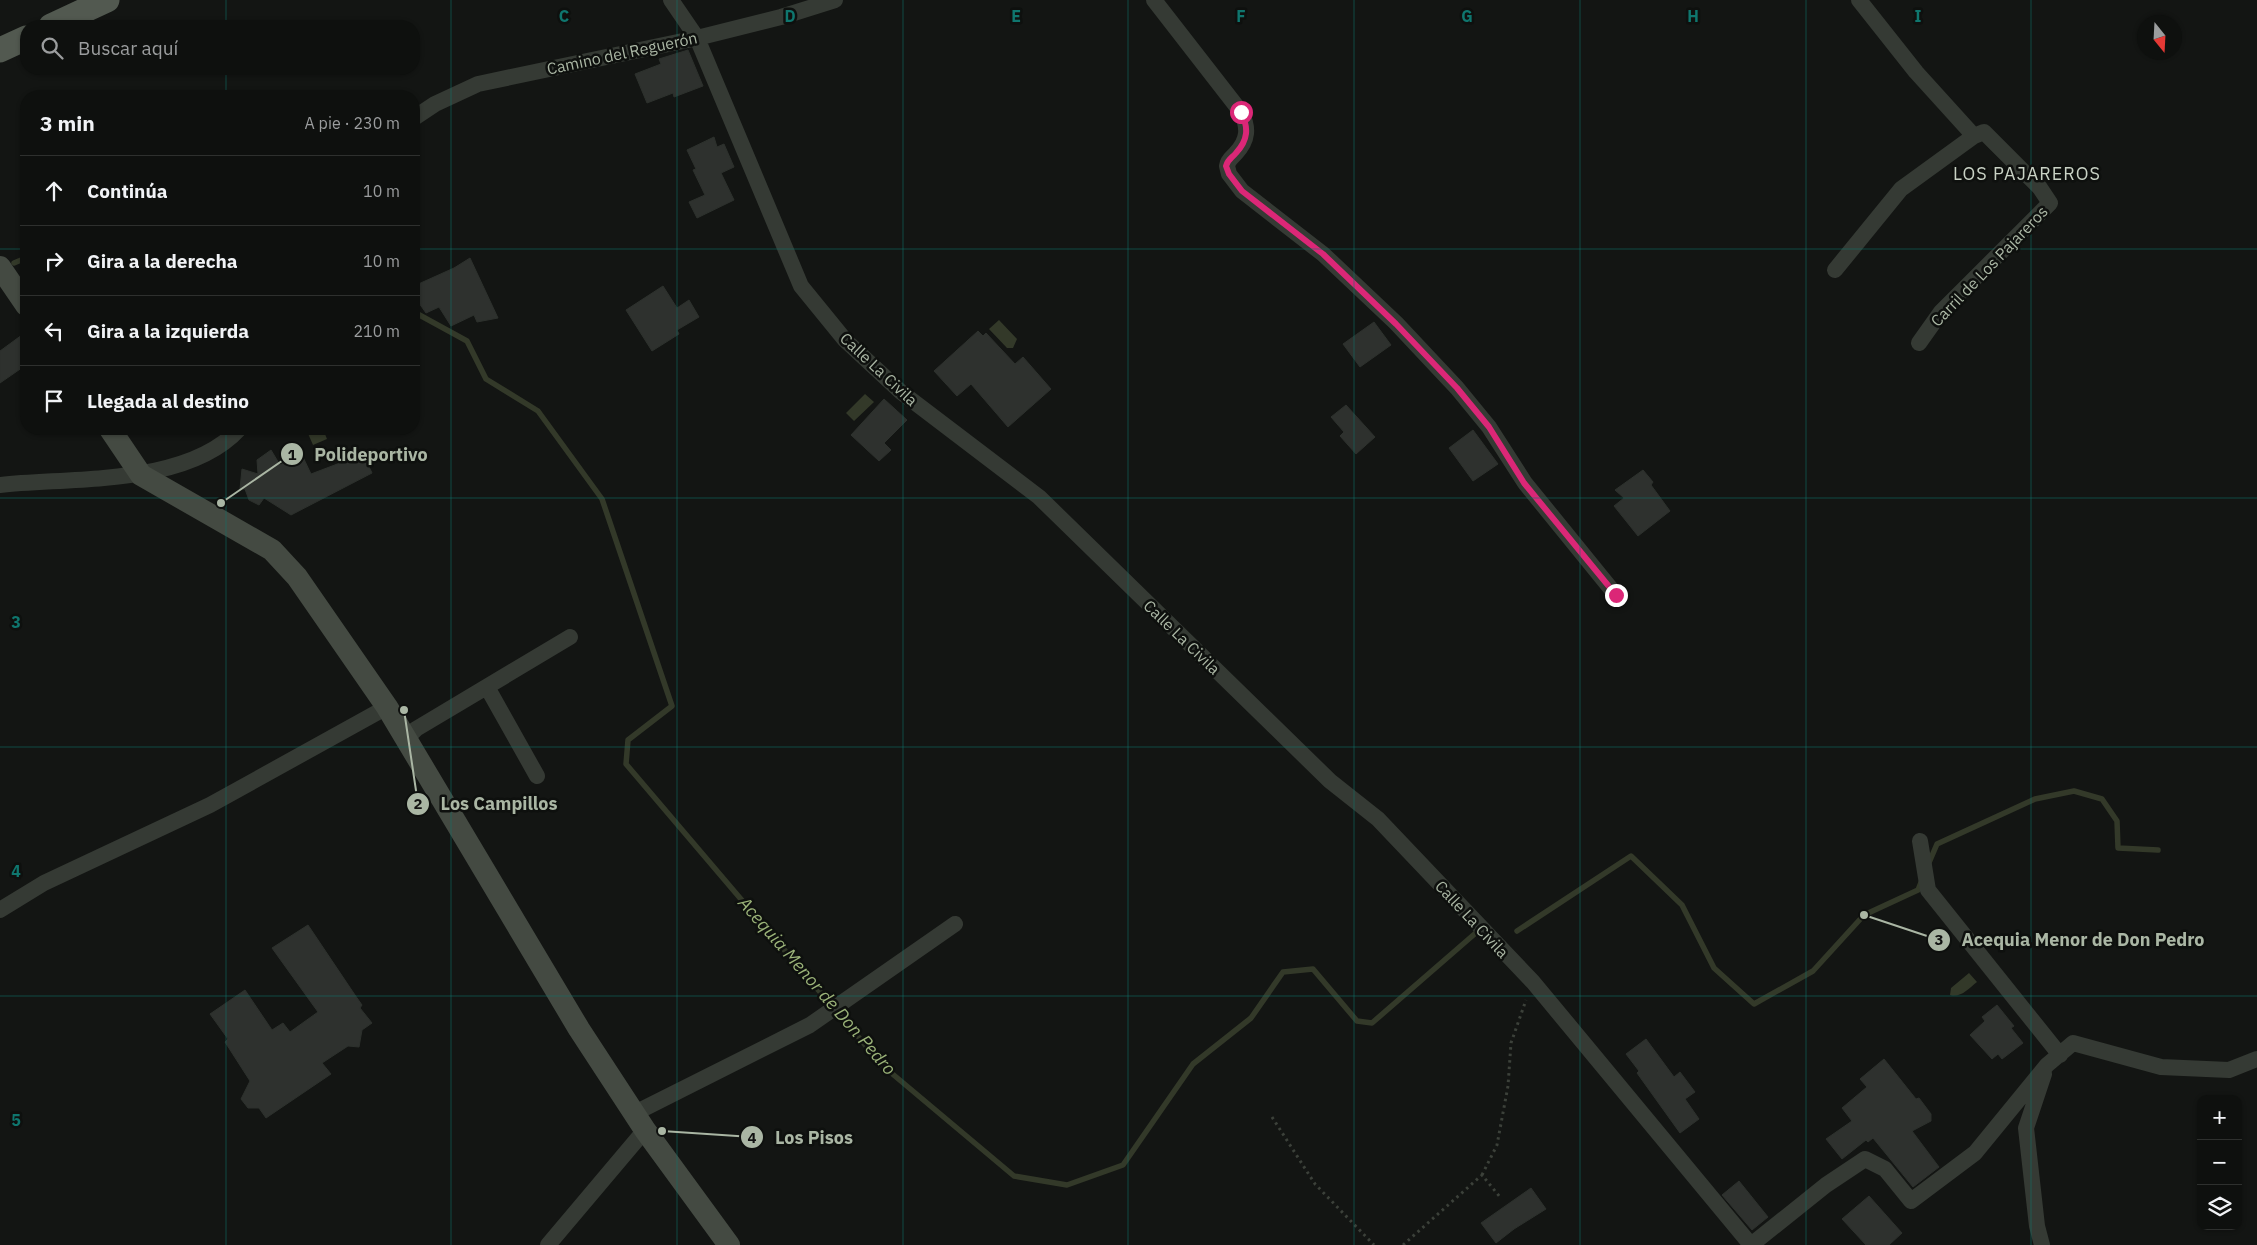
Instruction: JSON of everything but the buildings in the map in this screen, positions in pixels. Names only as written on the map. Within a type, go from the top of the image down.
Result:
[{"type":"main road","points":[[64,20],[107,0]]},
{"type":"main road","points":[[0,50],[20,41]]},
{"type":"main road","points":[[0,267],[20,297]]},
{"type":"main road","points":[[114,435],[141,475],[272,550],[297,578],[387,708],[579,1029],[640,1122],[729,1245]]},
{"type":"street","name":"Calle La Civila","points":[[671,0],[698,38],[801,286],[845,340],[901,392],[1038,497],[1330,781],[1378,819],[1533,982],[1751,1245]]},
{"type":"street","name":"Camino del Reguerón","points":[[420,114],[435,104],[478,84],[698,38],[781,17],[835,0]]},
{"type":"street","points":[[1154,0],[1202,60],[1241,112],[1246,122],[1248,131],[1245,140],[1236,154],[1228,160],[1226,166],[1237,186],[1253,201],[1337,267],[1396,324],[1457,388],[1489,427],[1524,483],[1616,595]]},
{"type":"street","points":[[1835,270],[1901,189],[1974,136],[1906,60],[1859,0]]},
{"type":"street","name":"Carril de Los Pajareros","points":[[1919,342],[1941,312],[2050,203],[2040,188],[1984,132],[1974,136]]},
{"type":"street","points":[[0,485],[141,475],[198,458],[228,441],[234,435]]},
{"type":"street","points":[[406,739],[416,729],[570,637]]},
{"type":"street","points":[[487,687],[537,776]]},
{"type":"street","points":[[0,910],[44,883],[210,805],[387,708]]},
{"type":"street","points":[[1920,841],[1928,890],[2053,1060]]},
{"type":"street","points":[[548,1245],[640,1122],[810,1025],[955,924]]},
{"type":"street","points":[[1751,1245],[1826,1185],[1866,1159],[1885,1169],[1911,1201],[1975,1153],[2053,1060],[2073,1044],[2161,1067],[2229,1070],[2257,1059]]},
{"type":"street","points":[[2042,1245],[2037,1226],[2026,1128],[2053,1060]]},
{"type":"path","points":[[1403,1245],[1482,1175],[1496,1144],[1508,1086],[1511,1044],[1533,982]]},
{"type":"path","points":[[1272,1117],[1315,1184],[1374,1245]]},
{"type":"path","points":[[1482,1175],[1500,1197]]},
{"type":"shaded area","points":[[999,320],[1017,339],[1013,348],[1007,348],[989,329]]},
{"type":"shaded area","points":[[865,394],[874,402],[854,421],[846,413]]},
{"type":"shaded area","points":[[309,435],[325,435],[327,439],[313,445]]},
{"type":"shaded area","points":[[1969,973],[1977,982],[1961,994],[1950,995],[1951,988]]},
{"type":"waterway","name":"Acequia Menor de Don Pedro","points":[[14,263],[20,260]]},
{"type":"waterway","name":"Acequia Menor de Don Pedro","points":[[420,315],[467,341],[486,379],[538,411],[602,499],[672,706],[628,740],[626,764],[883,1066],[1014,1176],[1067,1185],[1123,1165],[1193,1064],[1251,1018],[1283,972],[1313,969],[1357,1021],[1372,1023],[1478,931]]},
{"type":"waterway","name":"Acequia Menor de Don Pedro","points":[[1928,865],[1937,844],[2035,799],[2074,791],[2102,799],[2117,821],[2118,848],[2158,850]]},
{"type":"waterway","name":"Acequia Menor de Don Pedro","points":[[1517,931],[1631,856],[1682,905],[1714,968],[1754,1004],[1813,971],[1864,915],[1918,890],[1922,880]]},
{"type":"place","name":"Polideportivo","points":[[221,503]]},
{"type":"place","name":"Los Campillos","points":[[404,710]]},
{"type":"place","name":"Acequia Menor de Don Pedro","points":[[1864,915]]},
{"type":"place","name":"Los Pisos","points":[[662,1131]]},
{"type":"district","name":"LOS PAJAREROS","points":[[2027,174]]},
{"type":"route","points":[[1241,112],[1248,131],[1245,140],[1236,154],[1228,160],[1226,166],[1237,186],[1253,201],[1323,254],[1396,324],[1457,388],[1489,427],[1524,483],[1616,595]]}]
